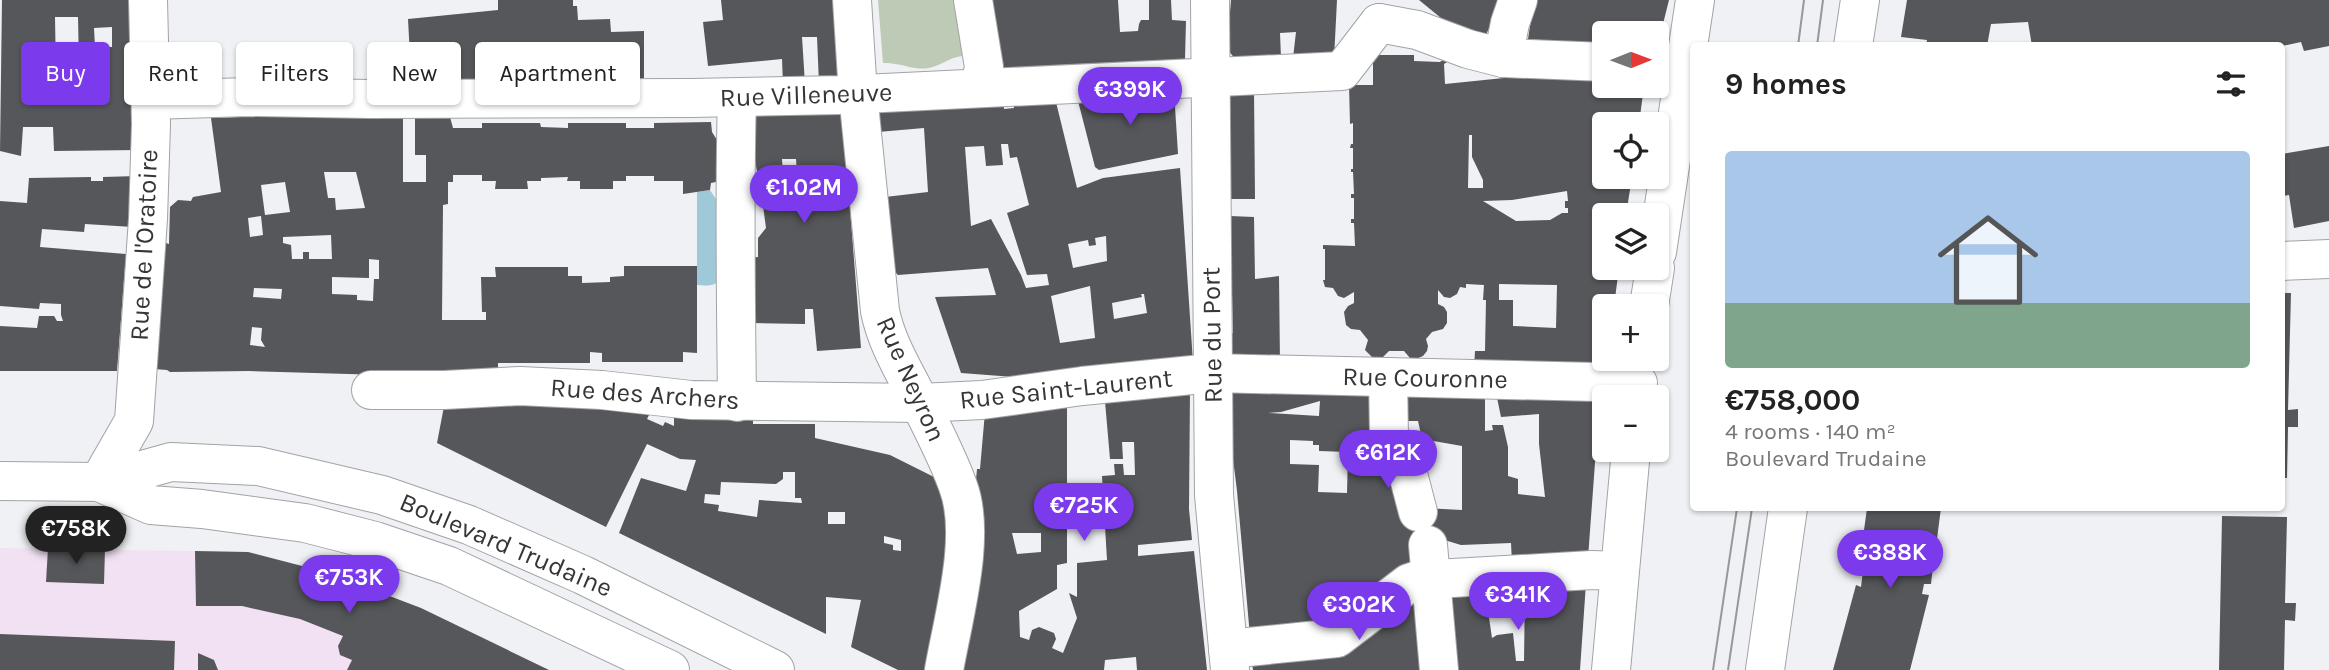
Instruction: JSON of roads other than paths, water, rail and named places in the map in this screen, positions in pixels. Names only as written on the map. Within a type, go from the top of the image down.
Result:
[{"type":"street","name":"Rue de l'Oratoire","points":[[148,0],[149,42]]},
{"type":"street","name":"Rue Neyron","points":[[852,0],[858,94],[883,328],[959,488],[963,515],[964,558],[944,670]]},
{"type":"street","points":[[973,0],[984,66],[980,87]]},
{"type":"street","name":"Rue du Port","points":[[1210,0],[1214,495],[1229,660]]},
{"type":"street","points":[[1503,58],[1518,0]]},
{"type":"street","points":[[1661,203],[1671,70],[1695,0]]},
{"type":"street","points":[[1854,42],[1860,0]]},
{"type":"street","name":"Rue Villeneuve","points":[[222,98],[737,98],[1342,71],[1380,11]]},
{"type":"street","points":[[1380,11],[1417,30],[1468,49],[1503,58],[1592,61]]},
{"type":"street","points":[[737,98],[734,199],[737,233],[737,402]]},
{"type":"street","name":"Rue de l'Oratoire","points":[[99,482],[134,421],[148,219],[150,105]]},
{"type":"street","points":[[2285,261],[2329,259]]},
{"type":"street","name":"Rue Couronne","points":[[1212,373],[1638,380]]},
{"type":"street","name":"Rue Saint-Laurent","points":[[920,402],[982,400],[1082,386],[1212,373]]},
{"type":"street","points":[[1388,377],[1389,437],[1402,450],[1426,545],[1439,670]]},
{"type":"street","name":"Rue des Archers","points":[[370,390],[520,386],[737,402],[920,402]]},
{"type":"street","name":"Boulevard Trudaine","points":[[0,481],[99,482],[171,462],[215,463],[258,466],[382,495],[469,525],[583,575],[775,670]]},
{"type":"street","points":[[1612,670],[1630,462]]},
{"type":"street","name":"Boulevard Trudaine","points":[[99,482],[151,505],[305,523],[449,565],[670,670]]},
{"type":"street","points":[[1765,670],[1788,511]]},
{"type":"street","points":[[1229,660],[1337,638],[1409,583],[1426,545]]},
{"type":"street","points":[[1426,545],[1591,570],[1619,571]]},
{"type":"water","points":[[710,190],[719,204],[723,279],[711,285],[697,285],[697,192]]},
{"type":"tram line","points":[[1799,42],[1804,0]]},
{"type":"tram line","points":[[1818,42],[1823,0]]},
{"type":"tram line","points":[[1713,670],[1737,511]]},
{"type":"tram line","points":[[1728,670],[1752,511]]}]
